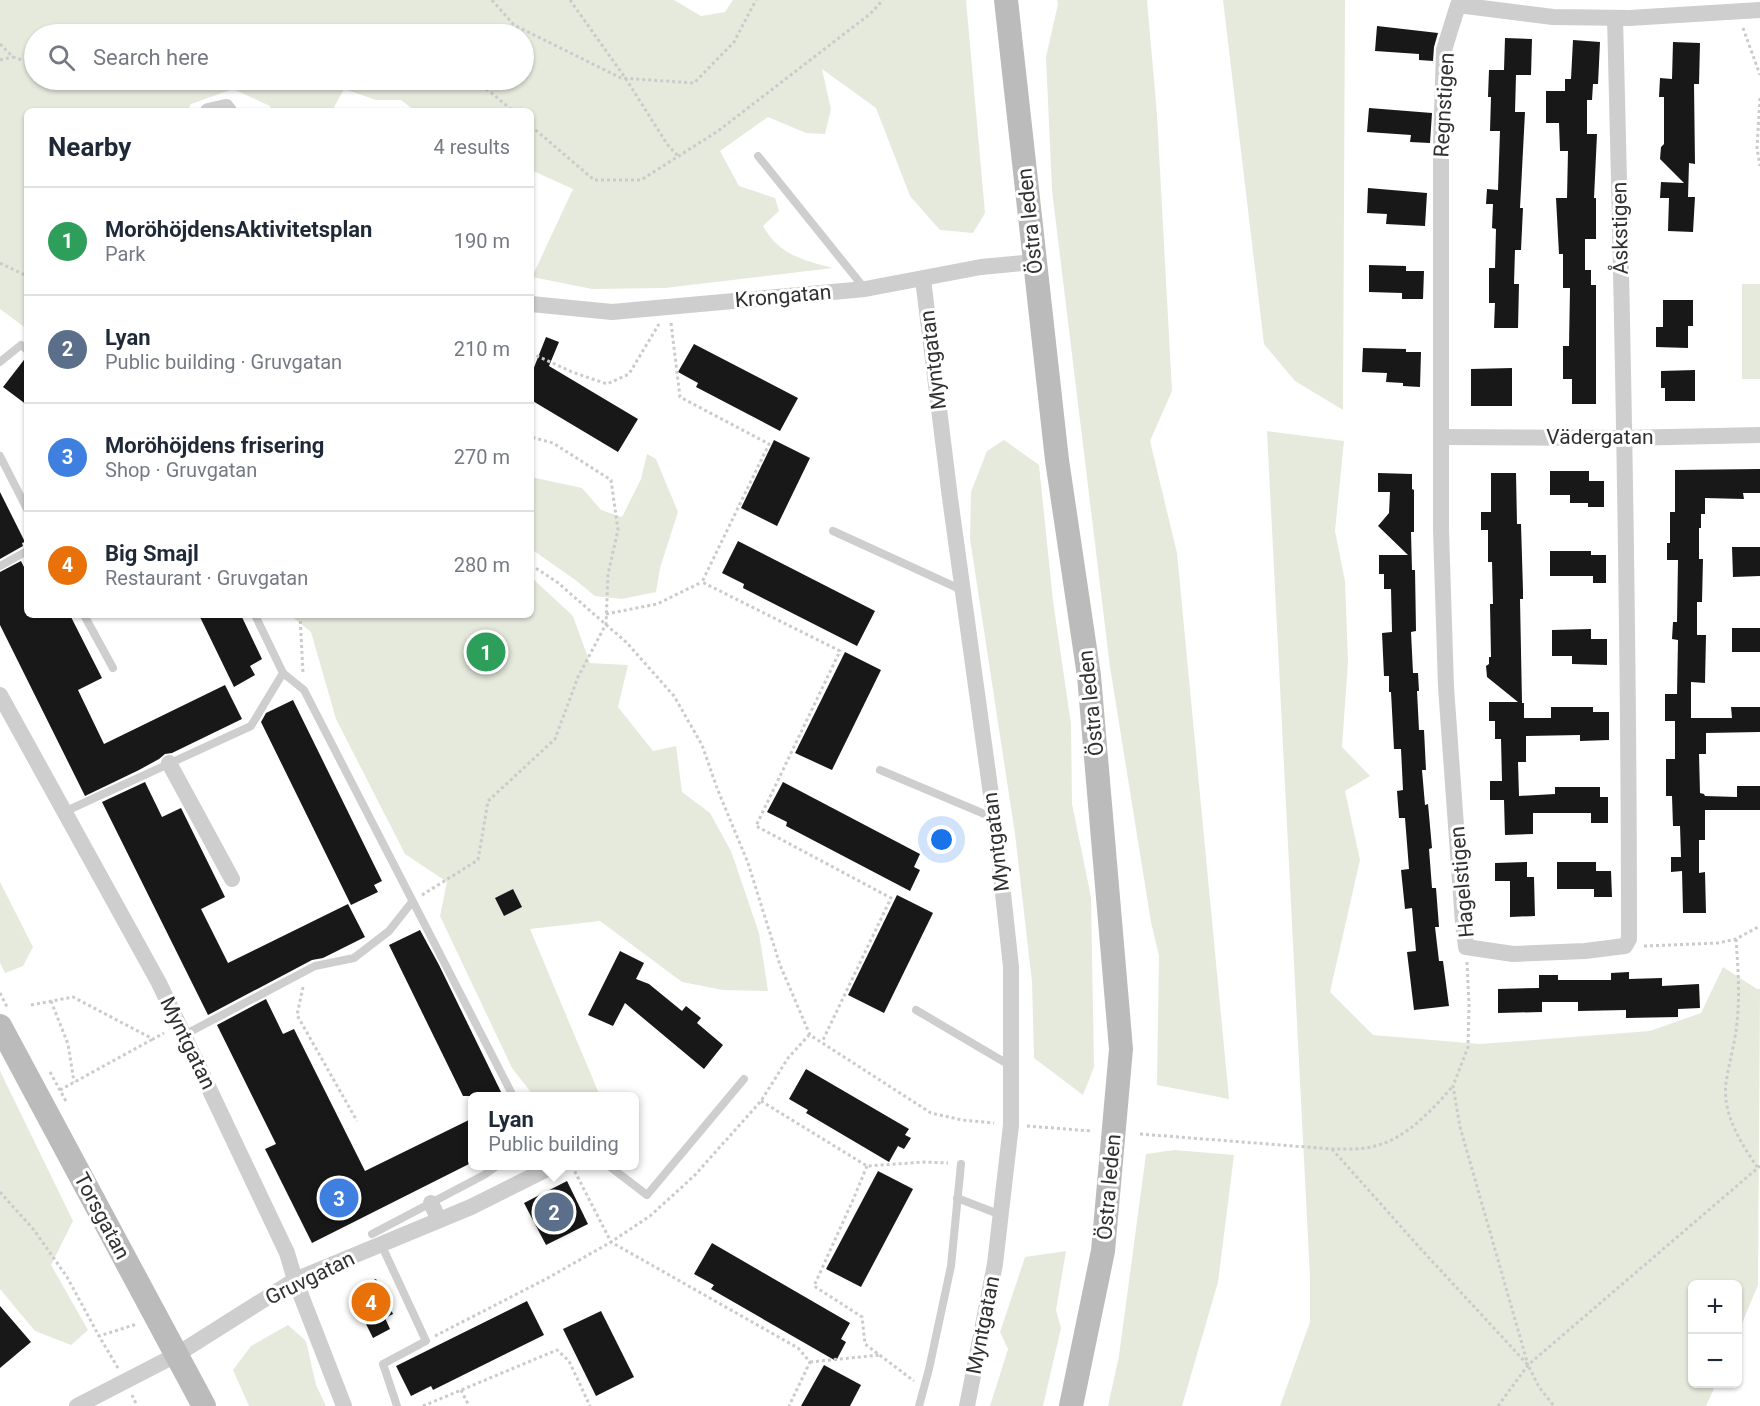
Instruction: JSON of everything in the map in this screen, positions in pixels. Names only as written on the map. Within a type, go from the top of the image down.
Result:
[{"type":"street","name":"Östra leden","points":[[1006,0],[1057,460],[1089,676],[1121,1049],[1103,1251],[1071,1406]]},
{"type":"street","name":"Regnstigen","points":[[1441,437],[1439,257],[1444,50],[1458,5],[1553,17],[1615,18],[1760,10]]},
{"type":"street","name":"Åskstigen","points":[[1615,18],[1626,438]]},
{"type":"street","name":"Krongatan","points":[[534,304],[612,312],[865,289],[981,267],[1034,262]]},
{"type":"street","name":"Myntgatan","points":[[923,279],[962,590],[994,818],[1011,967],[1011,1125],[995,1264],[967,1406]]},
{"type":"street","name":"Vädergatan","points":[[1441,437],[1626,438],[1760,435]]},
{"type":"street","name":"Hagelstigen","points":[[1441,437],[1441,530],[1446,687],[1466,947],[1513,954],[1586,951],[1625,946]]},
{"type":"street","points":[[1625,946],[1629,939],[1626,438]]},
{"type":"street","name":"Myntgatan","points":[[0,695],[159,982],[286,1253],[344,1406]]},
{"type":"street","points":[[169,763],[232,879]]},
{"type":"street","name":"Torsgatan","points":[[0,1026],[204,1406]]},
{"type":"street","name":"Gruvgatan","points":[[77,1406],[176,1355],[295,1280],[377,1239],[439,1220],[471,1207],[545,1170]]},
{"type":"street","points":[[431,1203],[439,1220]]},
{"type":"lane","points":[[758,156],[865,289]]},
{"type":"lane","points":[[0,362],[21,345],[24,348]]},
{"type":"lane","points":[[0,456],[24,503]]},
{"type":"lane","points":[[833,531],[962,590]]},
{"type":"lane","points":[[0,566],[24,553]]},
{"type":"lane","points":[[86,618],[113,668]]},
{"type":"lane","points":[[256,618],[283,673],[304,690],[511,1092]]},
{"type":"lane","points":[[64,813],[251,726],[283,673]]},
{"type":"lane","points":[[880,770],[994,818]]},
{"type":"lane","points":[[182,1030],[315,966],[354,958],[389,931],[412,902]]},
{"type":"lane","points":[[916,1010],[1011,1066]]},
{"type":"lane","points":[[614,1170],[647,1195],[744,1078]]},
{"type":"lane","points":[[919,1406],[951,1266],[961,1164]]},
{"type":"lane","points":[[397,1406],[383,1364],[426,1341],[377,1239],[431,1203],[490,1170]]},
{"type":"lane","points":[[957,1198],[1001,1215]]},
{"type":"path","points":[[492,0],[513,24]]},
{"type":"path","points":[[570,0],[626,79],[667,144],[678,156]]},
{"type":"path","points":[[534,35],[621,78],[694,83],[734,42],[756,0]]},
{"type":"path","points":[[534,129],[594,180],[641,180],[718,131],[870,14],[882,0]]},
{"type":"path","points":[[1738,12],[1760,75]]},
{"type":"path","points":[[0,44],[13,57],[24,61]]},
{"type":"path","points":[[0,60],[13,57]]},
{"type":"path","points":[[488,90],[509,108]]},
{"type":"path","points":[[1760,98],[1757,148],[1760,166]]},
{"type":"path","points":[[0,263],[24,275]]},
{"type":"path","points":[[534,354],[572,372],[607,384],[629,374],[669,307]]},
{"type":"path","points":[[606,614],[657,604],[702,582],[769,444],[680,397],[669,307]]},
{"type":"path","points":[[412,902],[478,860],[488,801],[555,739],[578,677],[606,624],[608,574],[618,530],[611,480],[553,443],[534,438]]},
{"type":"path","points":[[534,568],[557,582],[626,642],[674,696],[702,745],[748,863],[780,965],[810,1035],[931,1113],[962,1120],[1092,1131]]},
{"type":"path","points":[[702,582],[840,651],[756,826],[891,898],[822,1042]]},
{"type":"path","points":[[300,618],[304,690]]},
{"type":"path","points":[[1625,946],[1718,943],[1736,939],[1760,926]]},
{"type":"path","points":[[1498,1406],[1528,1365],[1759,1167],[1741,1144],[1727,1103],[1725,1085],[1737,1023],[1736,939]]},
{"type":"path","points":[[1140,1134],[1354,1149],[1376,1146],[1405,1133],[1453,1086],[1468,1047],[1469,1005],[1466,947]]},
{"type":"path","points":[[306,971],[297,1015],[357,1121]]},
{"type":"path","points":[[31,1005],[73,997],[153,1039]]},
{"type":"path","points":[[51,1001],[68,1044],[74,1082]]},
{"type":"path","points":[[56,1091],[153,1039],[182,1030]]},
{"type":"path","points":[[426,1341],[546,1279],[611,1242],[650,1216],[694,1176],[761,1101],[788,1059],[810,1035]]},
{"type":"path","points":[[1453,1086],[1460,1127],[1528,1365],[1539,1388],[1554,1406]]},
{"type":"path","points":[[761,1101],[867,1166],[925,1162],[961,1164]]},
{"type":"path","points":[[1332,1149],[1528,1365]]},
{"type":"path","points":[[867,1166],[814,1286],[862,1317],[865,1344],[924,1389]]},
{"type":"path","points":[[574,1170],[611,1242],[798,1348],[810,1362]]},
{"type":"path","points":[[0,1192],[34,1230],[67,1277],[125,1380],[137,1406]]},
{"type":"path","points":[[99,1336],[137,1324]]},
{"type":"path","points":[[423,1406],[557,1350],[568,1361],[590,1406]]},
{"type":"path","points":[[810,1362],[880,1355]]},
{"type":"path","points":[[789,1406],[810,1362]]},
{"type":"path","points":[[461,1390],[469,1406]]},
{"type":"shaded area","points":[[0,0],[674,0],[701,16],[725,12],[733,0],[966,0],[985,213],[973,233],[940,230],[910,196],[876,108],[822,69],[831,109],[825,134],[806,133],[768,117],[720,151],[739,186],[775,198],[779,211],[763,226],[776,244],[802,259],[833,268],[665,288],[592,289],[534,277],[534,273],[573,189],[534,171],[534,108],[411,108],[401,100],[376,100],[347,90],[534,90],[534,24],[24,24],[24,90],[230,90],[191,104],[189,108],[24,108],[24,327],[0,309]]},
{"type":"shaded area","points":[[1057,0],[1147,0],[1157,115],[1172,391],[1150,441],[1177,553],[1229,1099],[1157,1085],[1159,956],[1151,922],[1110,667],[1052,190],[1046,57]]},
{"type":"shaded area","points":[[1223,0],[1345,0],[1343,410],[1295,381],[1264,344]]},
{"type":"shaded area","points":[[235,90],[343,90],[334,108],[270,108]]},
{"type":"shaded area","points":[[1742,284],[1760,284],[1760,379],[1742,379]]},
{"type":"shaded area","points":[[1267,431],[1344,441],[1335,531],[1345,581],[1348,661],[1342,747],[1370,776],[1345,791],[1360,860],[1330,992],[1373,1035],[1480,1044],[1650,1031],[1701,1013],[1723,967],[1760,989],[1758,1285],[1742,1323],[1742,1280],[1688,1280],[1688,1388],[1714,1388],[1706,1406],[1280,1406],[1310,1322],[1310,1278]]},
{"type":"shaded area","points":[[1004,440],[1039,465],[1053,601],[1071,724],[1072,804],[1091,897],[1094,1067],[1083,1095],[1034,1058],[1032,982],[1015,834],[970,539],[971,492],[987,451]]},
{"type":"shaded area","points":[[647,454],[656,459],[678,512],[660,568],[656,592],[622,599],[595,596],[534,551],[534,478],[582,488],[601,510],[622,517],[641,479]]},
{"type":"shaded area","points":[[534,580],[573,616],[590,663],[628,665],[618,707],[653,751],[676,746],[682,792],[710,813],[731,851],[759,933],[768,991],[723,990],[682,982],[600,921],[530,929],[598,1092],[531,1092],[512,1068],[440,916],[447,882],[405,854],[336,719],[311,632],[294,618],[534,618]]},
{"type":"shaded area","points":[[0,882],[33,947],[23,966],[5,973],[0,963]]},
{"type":"shaded area","points":[[0,1071],[73,1221],[51,1265],[88,1330],[71,1345],[35,1331],[0,1289]]},
{"type":"shaded area","points":[[1174,1150],[1234,1155],[1218,1282],[1182,1406],[1108,1406],[1119,1356],[1146,1154]]},
{"type":"shaded area","points":[[1066,1251],[1056,1310],[1061,1328],[1043,1406],[990,1406],[1008,1349],[1000,1332],[1025,1257]]},
{"type":"shaded area","points":[[288,1325],[306,1341],[316,1385],[326,1406],[249,1406],[233,1370],[251,1346]]},
{"type":"building","points":[[1377,26],[1438,33],[1433,61],[1419,60],[1419,54],[1375,51]]},
{"type":"building","points":[[1505,38],[1532,39],[1531,75],[1516,75],[1515,112],[1525,112],[1520,208],[1523,208],[1521,250],[1515,250],[1514,284],[1519,284],[1518,328],[1494,328],[1495,303],[1489,303],[1489,268],[1495,268],[1496,229],[1492,228],[1493,204],[1486,204],[1487,189],[1498,190],[1500,131],[1490,131],[1489,70],[1504,70]]},
{"type":"building","points":[[1573,40],[1600,42],[1598,84],[1593,84],[1592,100],[1587,100],[1587,134],[1597,134],[1594,198],[1596,198],[1596,239],[1585,239],[1585,270],[1591,270],[1591,285],[1596,285],[1596,404],[1572,404],[1572,379],[1563,379],[1563,346],[1569,346],[1570,288],[1563,288],[1563,254],[1559,254],[1556,198],[1567,198],[1568,151],[1560,151],[1559,123],[1546,123],[1546,91],[1565,91],[1565,79],[1571,79]]},
{"type":"building","points":[[1673,42],[1700,43],[1699,84],[1694,84],[1695,164],[1689,163],[1688,197],[1695,197],[1693,232],[1668,231],[1669,198],[1660,198],[1661,182],[1684,183],[1660,159],[1661,147],[1664,144],[1664,97],[1659,97],[1660,78],[1672,79]]},
{"type":"building","points":[[1369,108],[1432,113],[1430,143],[1410,142],[1411,135],[1367,132]]},
{"type":"building","points":[[1368,188],[1427,193],[1425,226],[1386,224],[1387,214],[1367,213]]},
{"type":"building","points":[[1369,265],[1406,266],[1406,271],[1424,271],[1423,299],[1402,299],[1402,293],[1369,292]]},
{"type":"building","points":[[1663,300],[1693,300],[1693,326],[1688,326],[1688,348],[1656,347],[1656,327],[1663,327]]},
{"type":"building","points":[[546,337],[559,342],[549,366],[638,419],[618,452],[534,402],[534,367]]},
{"type":"building","points":[[694,344],[798,398],[780,431],[696,387],[698,383],[678,372]]},
{"type":"building","points":[[1363,348],[1406,349],[1406,352],[1421,352],[1420,387],[1386,382],[1387,373],[1362,372]]},
{"type":"building","points":[[24,360],[24,403],[3,387]]},
{"type":"building","points":[[1512,368],[1512,406],[1471,406],[1471,369]]},
{"type":"building","points":[[1695,370],[1695,401],[1665,401],[1665,388],[1661,388],[1661,371]]},
{"type":"building","points":[[774,440],[810,458],[777,526],[741,508]]},
{"type":"building","points":[[1760,469],[1760,493],[1743,493],[1744,499],[1705,498],[1705,514],[1701,514],[1701,528],[1699,528],[1699,559],[1703,559],[1702,602],[1697,602],[1697,635],[1706,635],[1705,683],[1691,682],[1691,718],[1732,718],[1731,707],[1760,707],[1760,732],[1706,733],[1706,754],[1699,754],[1700,793],[1705,796],[1737,797],[1737,786],[1760,786],[1760,810],[1705,810],[1705,840],[1699,840],[1699,873],[1705,872],[1706,913],[1683,913],[1682,871],[1671,872],[1671,857],[1681,857],[1680,826],[1673,826],[1672,796],[1666,796],[1666,759],[1675,759],[1675,721],[1665,721],[1665,694],[1677,694],[1678,640],[1672,639],[1673,622],[1677,622],[1678,560],[1667,560],[1667,543],[1670,543],[1670,512],[1675,512],[1675,470]]},
{"type":"building","points":[[1550,471],[1589,471],[1589,481],[1604,481],[1604,507],[1588,507],[1588,503],[1570,503],[1570,495],[1550,495]]},
{"type":"building","points":[[1378,473],[1412,474],[1414,532],[1411,532],[1412,570],[1415,570],[1416,631],[1411,632],[1413,673],[1418,673],[1419,730],[1424,730],[1426,770],[1422,770],[1432,848],[1429,849],[1432,888],[1436,888],[1439,927],[1435,927],[1439,961],[1443,961],[1449,1006],[1414,1010],[1407,952],[1416,951],[1412,908],[1405,909],[1401,870],[1409,869],[1405,818],[1399,818],[1397,791],[1403,790],[1401,749],[1394,749],[1389,676],[1384,676],[1382,633],[1392,632],[1391,589],[1384,589],[1384,574],[1379,574],[1379,555],[1408,555],[1378,526],[1389,513],[1390,492],[1378,492]]},
{"type":"building","points":[[1491,473],[1516,473],[1517,524],[1521,524],[1523,599],[1520,599],[1524,718],[1551,718],[1551,707],[1593,707],[1593,712],[1609,712],[1609,740],[1580,741],[1580,735],[1526,736],[1526,762],[1518,762],[1519,796],[1555,794],[1555,787],[1600,787],[1600,797],[1608,797],[1608,823],[1591,823],[1591,813],[1533,813],[1533,834],[1505,835],[1504,800],[1490,800],[1490,781],[1502,781],[1501,739],[1495,739],[1495,721],[1489,721],[1489,702],[1518,702],[1487,677],[1486,666],[1491,657],[1492,562],[1488,562],[1488,530],[1481,530],[1481,512],[1491,512]]},
{"type":"building","points":[[0,492],[24,542],[23,546],[0,559]]},
{"type":"building","points":[[738,541],[875,611],[857,646],[743,588],[744,584],[722,573]]},
{"type":"building","points":[[1732,547],[1760,547],[1760,576],[1733,577]]},
{"type":"building","points":[[1550,551],[1591,551],[1591,555],[1606,555],[1606,583],[1593,583],[1593,576],[1550,576]]},
{"type":"building","points":[[21,561],[24,567],[24,618],[72,618],[102,678],[78,690],[104,744],[225,685],[242,719],[172,753],[165,754],[139,770],[85,796],[0,625],[0,572]]},
{"type":"building","points":[[200,618],[242,618],[262,659],[250,666],[255,675],[234,687]]},
{"type":"building","points":[[1732,628],[1760,628],[1760,652],[1732,652]]},
{"type":"building","points":[[1591,629],[1591,639],[1607,639],[1607,665],[1572,664],[1572,656],[1552,656],[1552,630]]},
{"type":"building","points":[[845,652],[881,670],[832,770],[795,753]]},
{"type":"building","points":[[293,700],[382,881],[374,885],[378,892],[351,905],[261,722],[266,713]]},
{"type":"building","points":[[145,782],[162,817],[181,808],[225,897],[201,909],[228,963],[348,904],[365,937],[323,958],[312,960],[208,1015],[102,802]]},
{"type":"building","points":[[783,782],[920,854],[914,867],[920,870],[910,891],[786,826],[787,822],[767,812]]},
{"type":"building","points":[[1527,862],[1527,877],[1534,877],[1535,916],[1510,917],[1510,881],[1495,881],[1495,863]]},
{"type":"building","points":[[1557,862],[1596,862],[1596,871],[1611,871],[1612,897],[1594,897],[1594,889],[1557,889]]},
{"type":"building","points":[[513,889],[522,907],[504,916],[495,898]]},
{"type":"building","points":[[897,895],[933,913],[884,1013],[848,995]]},
{"type":"building","points":[[420,930],[501,1092],[468,1092],[468,1096],[463,1096],[389,945]]},
{"type":"building","points":[[620,951],[644,963],[636,979],[649,984],[682,1011],[686,1006],[701,1018],[697,1023],[723,1045],[704,1069],[625,1003],[613,1026],[588,1015]]},
{"type":"building","points":[[1629,972],[1629,979],[1662,978],[1662,986],[1699,984],[1700,1008],[1678,1009],[1678,1017],[1626,1018],[1626,1010],[1578,1011],[1578,1002],[1542,1002],[1542,1012],[1498,1013],[1498,989],[1539,988],[1539,975],[1558,975],[1558,980],[1611,980],[1611,973]]},
{"type":"building","points":[[266,999],[283,1034],[294,1029],[365,1171],[468,1120],[468,1165],[312,1243],[265,1149],[276,1144],[217,1025]]},
{"type":"building","points":[[806,1069],[909,1129],[905,1135],[911,1138],[904,1149],[898,1146],[889,1162],[806,1113],[808,1110],[789,1099]]},
{"type":"building","points":[[878,1171],[913,1189],[861,1287],[826,1269]]},
{"type":"building","points":[[567,1181],[588,1224],[546,1245],[524,1203]]},
{"type":"building","points":[[712,1243],[850,1323],[841,1339],[846,1342],[836,1361],[711,1289],[714,1285],[694,1274]]},
{"type":"building","points":[[376,1279],[393,1314],[385,1318],[390,1329],[373,1338],[366,1324],[369,1323],[353,1290]]},
{"type":"building","points":[[527,1301],[544,1335],[433,1390],[431,1386],[411,1396],[396,1366]]},
{"type":"building","points":[[0,1306],[31,1342],[0,1368]]},
{"type":"building","points":[[601,1311],[634,1377],[596,1396],[563,1329]]},
{"type":"building","points":[[824,1365],[861,1385],[850,1406],[801,1406]]},
{"type":"place","name":"MoröhöjdensAktivitetsplan","points":[[486,652]]},
{"type":"place","name":"Moröhöjdens frisering","points":[[339,1198]]},
{"type":"place","name":"Lyan","points":[[554,1212]]},
{"type":"place","name":"Big Smajl","points":[[371,1302]]}]
